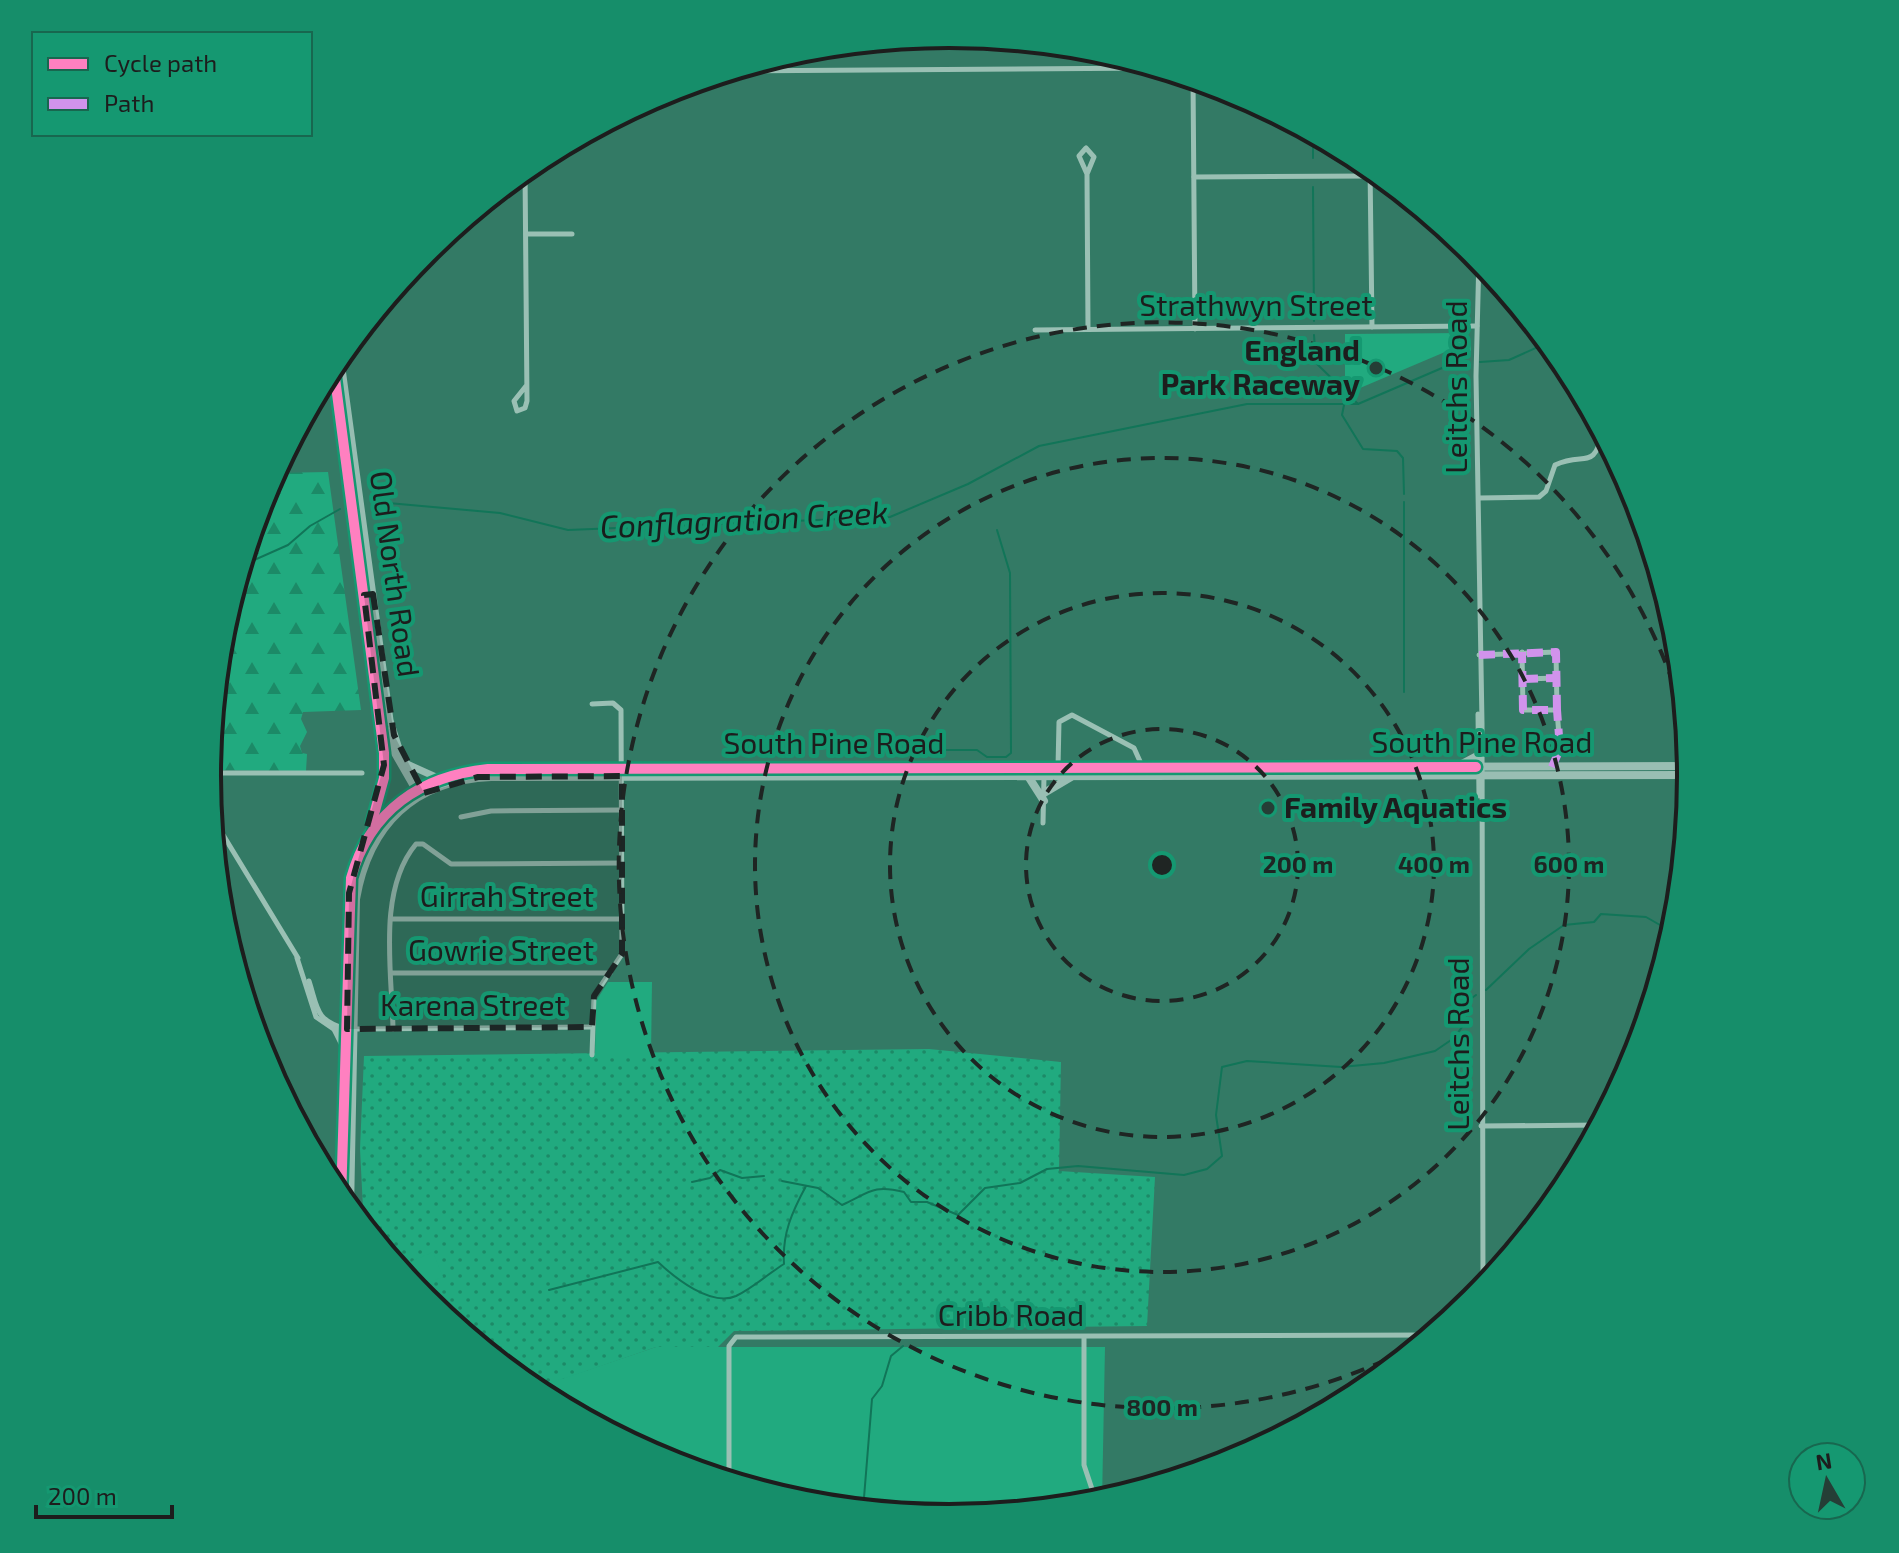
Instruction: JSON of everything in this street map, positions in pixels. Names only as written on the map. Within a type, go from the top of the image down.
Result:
[{"type":"highway","points":[[365,841],[384,778],[377,701]]},
{"type":"highway","points":[[1456,768],[1477,756]]},
{"type":"highway","name":"South Pine Road","points":[[1347,771],[1678,766]]},
{"type":"highway","name":"South Pine Road","points":[[350,1190],[348,901],[355,864],[365,841],[390,809],[438,778],[488,769],[1028,776],[1057,768],[1259,772]]},
{"type":"highway","name":"South Pine Road","points":[[342,1177],[346,1050],[351,1029],[356,899],[361,873],[382,830],[419,791],[478,777],[622,772],[1044,772],[1072,776],[1479,771],[1678,775]]},
{"type":"highway","points":[[1028,776],[1044,797],[1072,776]]},
{"type":"highway","points":[[336,1030],[346,1050]]},
{"type":"main road","name":"Old North Road","points":[[342,375],[377,701],[391,744],[419,791]]},
{"type":"main road","name":"Old North Road","points":[[336,384],[390,720],[419,791]]},
{"type":"main road","points":[[405,763],[438,778]]},
{"type":"street","points":[[771,71],[1118,68]]},
{"type":"street","points":[[1193,90],[1195,329]]},
{"type":"street","points":[[1087,174],[1088,329]]},
{"type":"street","points":[[1194,177],[1361,176]]},
{"type":"street","points":[[1371,183],[1372,327]]},
{"type":"street","points":[[525,185],[526,386]]},
{"type":"street","points":[[526,234],[572,234]]},
{"type":"street","name":"Leitchs Road","points":[[1479,277],[1477,326],[1483,1273]]},
{"type":"street","name":"Strathwyn Street","points":[[1035,330],[1477,326]]},
{"type":"street","points":[[1479,498],[1539,497],[1546,491],[1555,465],[1590,459],[1600,448]]},
{"type":"street","points":[[1522,652],[1523,710],[1557,710]]},
{"type":"street","points":[[1479,655],[1556,652],[1560,749],[1552,767]]},
{"type":"street","points":[[1522,679],[1557,678]]},
{"type":"street","points":[[592,704],[613,703],[620,708],[622,772],[622,954],[594,996],[592,1055]]},
{"type":"street","name":"Leitchs Road","points":[[1479,710],[1479,771]]},
{"type":"street","points":[[1057,768],[1059,722],[1072,715],[1134,748],[1143,768]]},
{"type":"street","points":[[1043,823],[1044,772]]},
{"type":"street","points":[[221,773],[362,773]]},
{"type":"street","points":[[461,817],[491,811],[622,810]]},
{"type":"street","points":[[224,837],[297,958],[321,1017],[332,1025],[351,1029]]},
{"type":"street","points":[[393,1029],[392,919],[398,879],[413,847],[419,844],[451,864],[622,863]]},
{"type":"street","name":"Girrah Street","points":[[392,919],[622,919]]},
{"type":"street","points":[[297,958],[316,1017],[336,1030]]},
{"type":"street","name":"Gowrie Street","points":[[392,973],[610,973]]},
{"type":"street","name":"Karena Street","points":[[336,1030],[592,1027]]},
{"type":"street","points":[[1481,1126],[1589,1125]]},
{"type":"street","name":"Cribb Road","points":[[729,1470],[729,1346],[733,1338],[1416,1335]]},
{"type":"street","points":[[1084,1337],[1084,1465],[1093,1491]]},
{"type":"highlighted area","points":[[373,594],[394,735],[424,793],[478,777],[622,776],[622,954],[594,996],[592,1027],[347,1029],[349,893],[384,765],[364,595]]},
{"type":"green space","name":"England Park Raceway","points":[[1463,333],[1470,339],[1471,351],[1445,352],[1353,391],[1345,384],[1345,334]]},
{"type":"green space","points":[[328,472],[361,710],[303,712],[301,719],[307,732],[300,746],[302,753],[307,754],[306,771],[221,770],[227,681],[235,634],[260,542],[287,473]]},
{"type":"green space","points":[[608,982],[652,982],[651,1055],[595,1055],[596,1001]]},
{"type":"green space","points":[[929,1049],[1061,1062],[1059,1171],[1155,1177],[1147,1326],[734,1331],[718,1347],[656,1347],[549,1384],[506,1354],[434,1292],[363,1207],[360,1149],[364,1056]]},
{"type":"green space","points":[[433,1252],[443,1277],[426,1283],[412,1261]]},
{"type":"green space","points":[[656,1347],[1105,1347],[1102,1489],[1045,1499],[950,1505],[854,1499],[807,1491],[761,1480],[671,1450],[627,1430],[548,1384]]},
{"type":"waterway","points":[[1313,145],[1313,158]]},
{"type":"waterway","points":[[1313,187],[1314,321]]},
{"type":"waterway","points":[[1314,335],[1316,363],[1358,404]]},
{"type":"waterway","name":"Conflagration Creek","points":[[1480,362],[1509,360],[1537,347]]},
{"type":"waterway","name":"Conflagration Creek","points":[[377,502],[500,513],[568,530],[890,517],[968,484],[1039,446],[1247,404],[1358,404],[1449,365],[1470,363]]},
{"type":"waterway","points":[[1344,405],[1342,415],[1363,449],[1397,451],[1403,458],[1404,494]]},
{"type":"waterway","points":[[1404,502],[1404,692]]},
{"type":"waterway","name":"Conflagration Creek","points":[[255,560],[288,545],[310,526],[340,509]]},
{"type":"waterway","points":[[919,750],[977,750],[987,757],[1006,757],[1011,753],[1010,573],[997,530]]},
{"type":"waterway","points":[[1486,990],[1529,949],[1564,925],[1594,922],[1601,914],[1646,917],[1662,926]]},
{"type":"waterway","points":[[782,1181],[818,1188],[842,1205],[877,1189],[904,1192],[911,1202],[927,1202],[958,1215],[985,1188],[1020,1183],[1047,1169],[1078,1166],[1184,1175],[1207,1169],[1222,1156],[1216,1115],[1222,1067],[1247,1061],[1341,1067],[1384,1063],[1435,1051],[1454,1038],[1465,1023],[1469,1000],[1476,995]]},
{"type":"waterway","points":[[692,1182],[710,1178],[720,1170],[742,1178],[764,1176]]},
{"type":"waterway","points":[[549,1290],[658,1262],[684,1283],[705,1294],[716,1298],[736,1296],[784,1264],[789,1224],[806,1186]]},
{"type":"waterway","points":[[864,1500],[872,1399],[882,1386],[891,1356],[903,1346]]},
{"type":"marked path","points":[[1479,655],[1556,652],[1557,710],[1523,710],[1522,652]]},
{"type":"marked path","points":[[1522,679],[1557,678]]},
{"type":"marked path","points":[[1552,767],[1560,749],[1557,710]]},
{"type":"cycle path","points":[[336,385],[384,753],[384,778],[372,822]]},
{"type":"cycle path","points":[[342,1177],[351,878],[371,833],[385,815],[420,789],[441,779],[488,769],[1476,767]]},
{"type":"place","name":"England Park Raceway","points":[[1376,368]]},
{"type":"place","name":"Family Aquatics","points":[[1268,808]]}]
